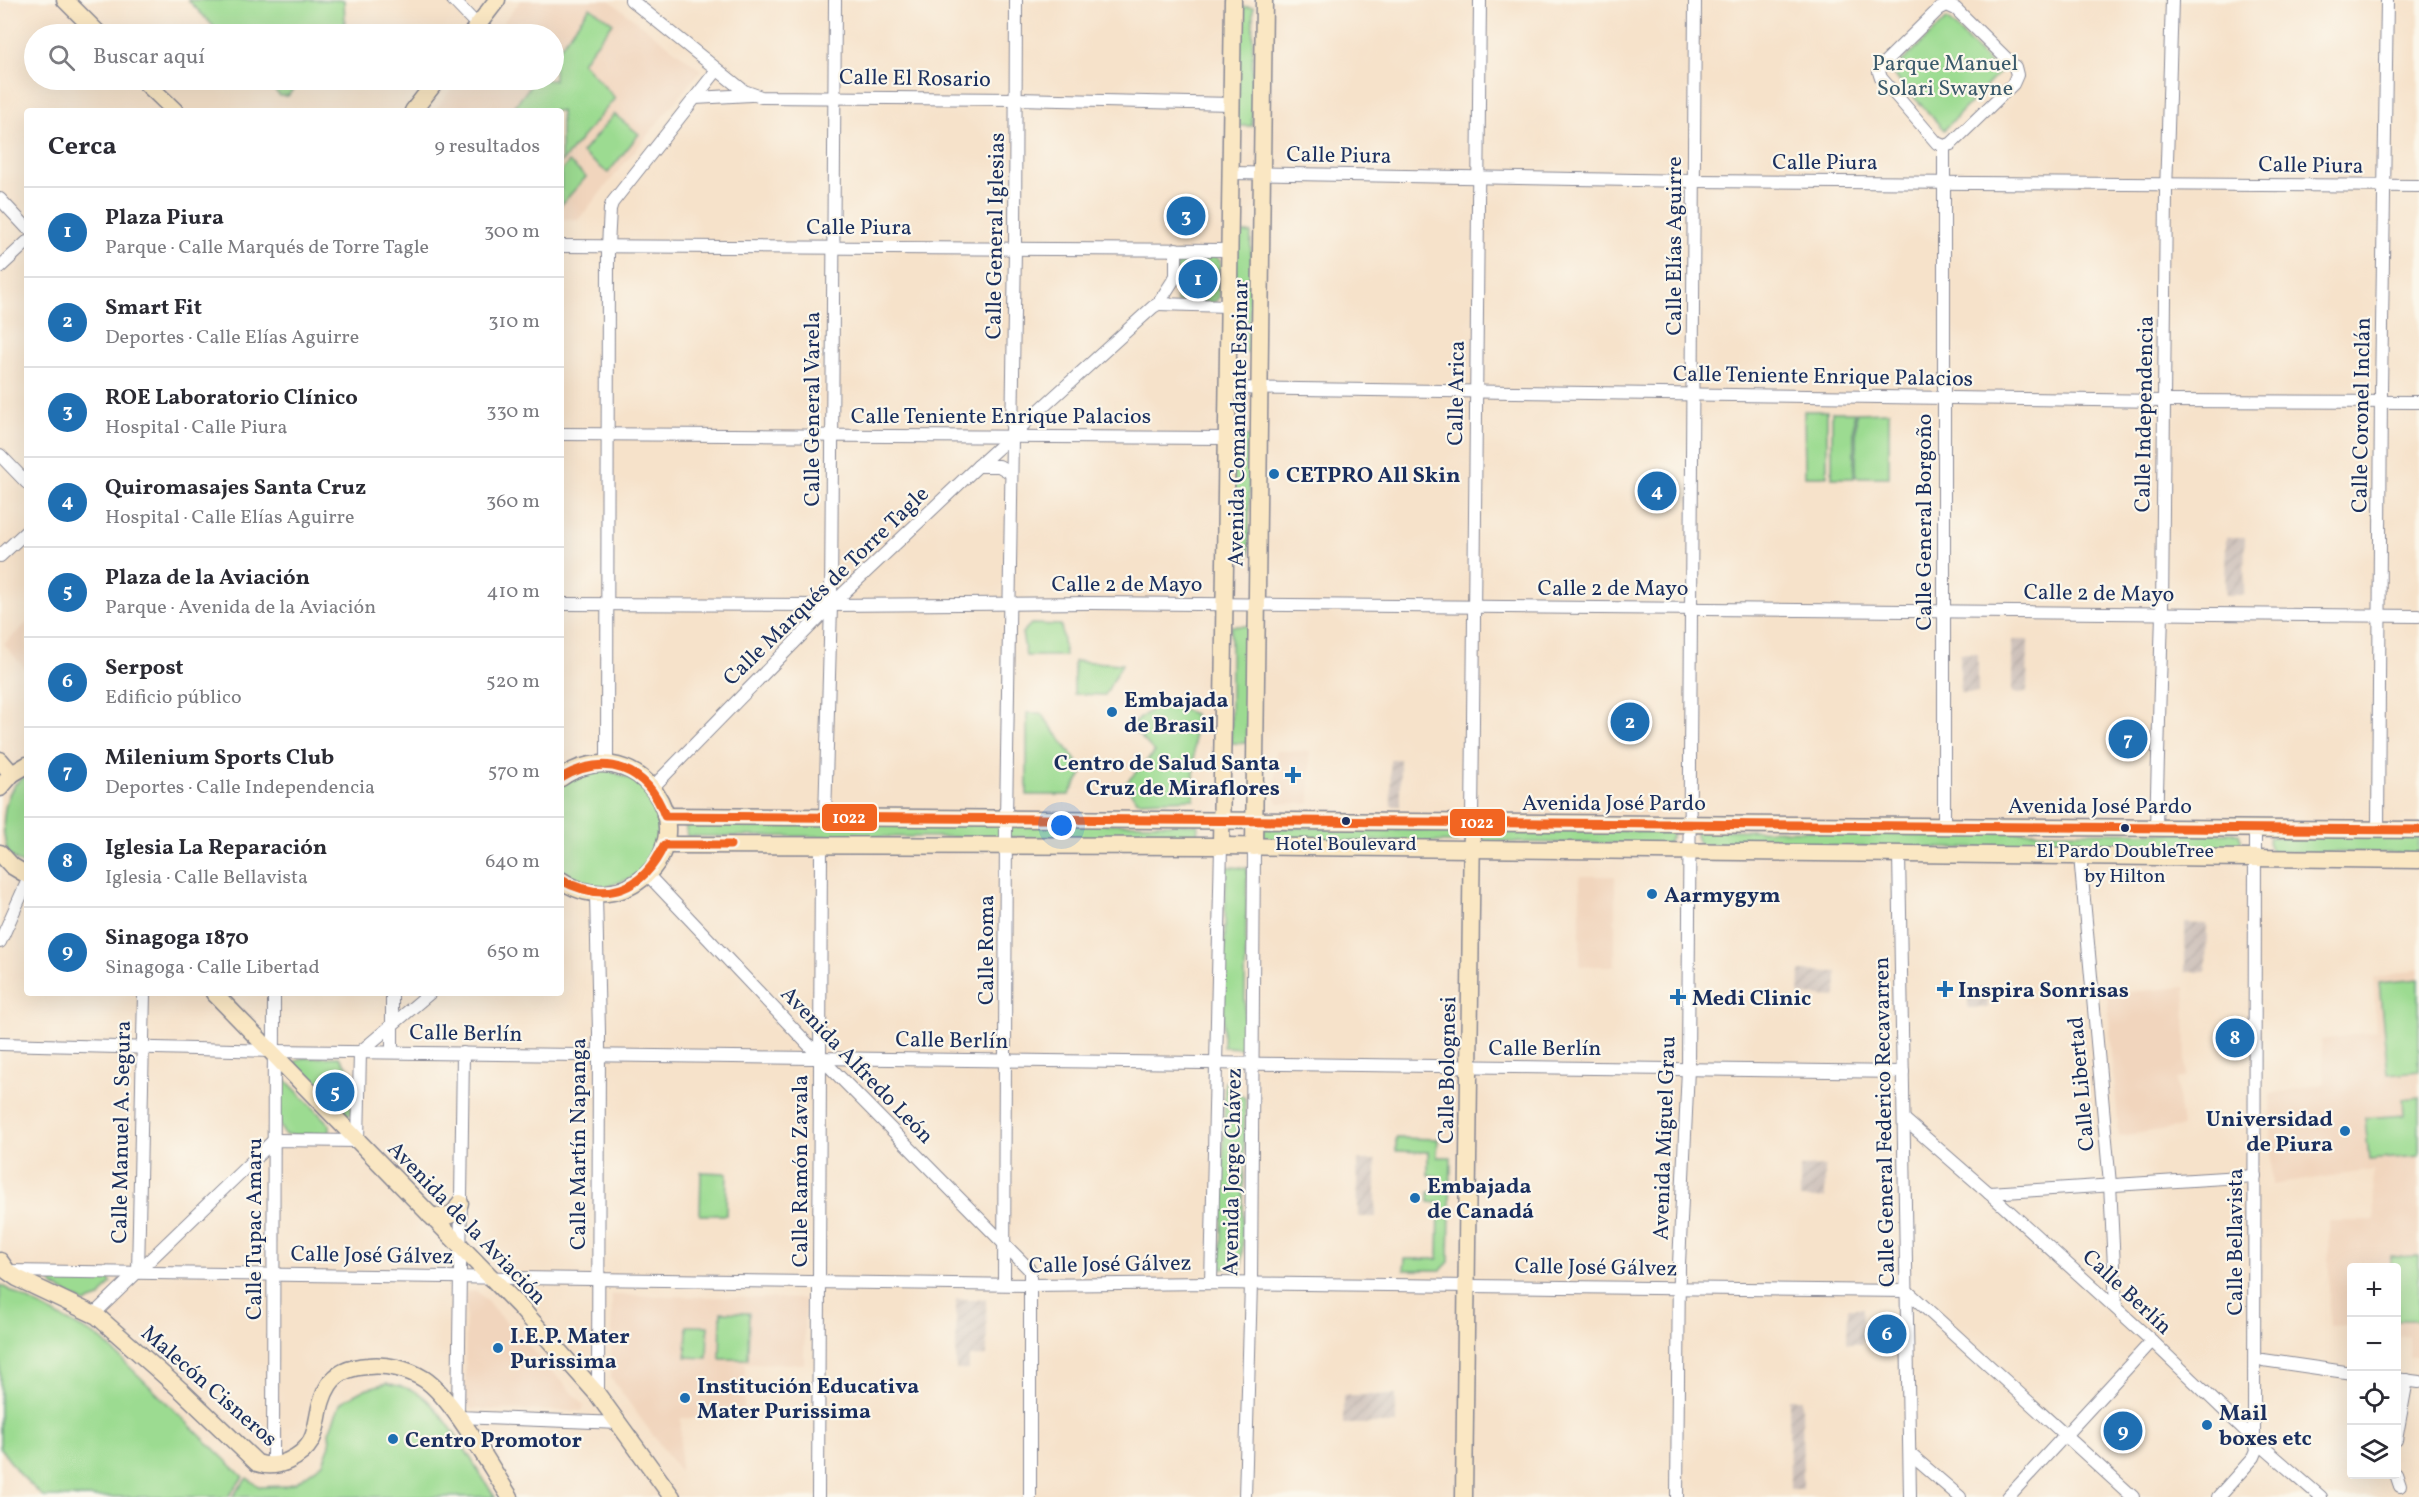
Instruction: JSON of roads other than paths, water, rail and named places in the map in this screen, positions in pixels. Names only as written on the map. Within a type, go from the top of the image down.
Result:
[{"type":"main road","points":[[65,0],[89,24]]},
{"type":"main road","points":[[479,24],[497,0]]},
{"type":"main road","name":"Avenida Comandante Espinar","points":[[1221,846],[1233,0]]},
{"type":"main road","name":"Avenida Comandante Espinar","points":[[1254,847],[1264,0]]},
{"type":"main road","points":[[152,90],[168,108]]},
{"type":"main road","points":[[414,108],[429,90]]},
{"type":"main road","points":[[0,760],[8,780]]},
{"type":"main road","points":[[564,776],[580,768],[607,764],[628,770],[652,788],[661,804],[666,829],[664,845],[658,861],[639,882],[622,890],[596,894],[579,890],[564,882]]},
{"type":"main road","name":"Avenida José Pardo","points":[[665,816],[2419,830]]},
{"type":"main road","name":"Calle Bolognesi","points":[[1464,1497],[1472,823]]},
{"type":"main road","points":[[664,845],[1221,846],[2419,860]]},
{"type":"main road","points":[[0,853],[12,866],[24,873]]},
{"type":"main road","name":"Avenida de la Aviación","points":[[217,996],[491,1277],[598,1395],[672,1497]]},
{"type":"main road","points":[[430,1215],[447,1217],[455,1212],[460,1203]]},
{"type":"main road","name":"Malecón Cisneros","points":[[3,1266],[94,1314],[183,1392],[257,1463],[273,1466],[297,1457],[309,1446],[329,1384],[337,1375],[348,1369],[376,1365],[411,1372],[426,1380],[458,1418],[510,1497]]},
{"type":"street","points":[[453,0],[471,24]]},
{"type":"street","name":"Calle El Rosario","points":[[631,0],[717,70],[752,95],[773,98],[1017,99],[1232,104]]},
{"type":"street","name":"Calle General Varela","points":[[825,817],[831,605],[835,0]]},
{"type":"street","name":"Calle General Iglesias","points":[[1006,819],[1017,99],[1016,0]]},
{"type":"street","name":"Calle Arica","points":[[1472,823],[1480,0]]},
{"type":"street","name":"Calle Elías Aguirre","points":[[1689,852],[1695,0]]},
{"type":"street","name":"Calle Independencia","points":[[2156,828],[2162,613],[2167,184],[2172,0]]},
{"type":"street","name":"Calle Coronel Inclán","points":[[2378,830],[2387,0]]},
{"type":"street","points":[[1947,3],[2015,67],[2017,75],[2013,84],[2006,91],[1951,144],[1944,146],[1937,143],[1881,78],[1879,72],[1881,66],[1947,3]]},
{"type":"street","points":[[607,764],[610,205],[717,70]]},
{"type":"street","points":[[695,98],[752,95]]},
{"type":"street","name":"Calle General Borgoño","points":[[1944,146],[1944,827]]},
{"type":"street","name":"Calle Piura","points":[[1231,173],[1694,181],[2419,186]]},
{"type":"street","points":[[0,199],[24,225]]},
{"type":"street","points":[[0,267],[24,245]]},
{"type":"street","name":"Calle Piura","points":[[564,246],[1228,250]]},
{"type":"street","name":"Calle Marqués de Torre Tagle","points":[[652,788],[831,605],[978,466],[1158,304],[1176,276],[1176,249]]},
{"type":"street","points":[[1158,304],[1228,306]]},
{"type":"street","name":"Calle Teniente Enrique Palacios","points":[[1227,388],[2164,401],[2419,402]]},
{"type":"street","points":[[1033,416],[1029,427],[1035,437]]},
{"type":"street","name":"Calle Teniente Enrique Palacios","points":[[564,434],[1226,438]]},
{"type":"street","points":[[0,455],[24,480]]},
{"type":"street","points":[[978,466],[999,466],[1011,473]]},
{"type":"street","points":[[0,556],[24,534]]},
{"type":"street","name":"Calle 2 de Mayo","points":[[564,604],[1090,603],[2419,616]]},
{"type":"street","points":[[807,605],[815,611],[814,622]]},
{"type":"street","name":"Calle Roma","points":[[1004,1284],[1006,819]]},
{"type":"street","name":"Calle Bellavista","points":[[2218,1497],[2254,1457],[2257,1450],[2254,1439],[2255,829]]},
{"type":"street","name":"Calle Ramón Zavala","points":[[818,1497],[821,846]]},
{"type":"street","name":"Avenida Jorge Chávez","points":[[1210,1283],[1221,846]]},
{"type":"street","name":"Avenida Jorge Chávez","points":[[1245,1497],[1251,1283],[1254,847]]},
{"type":"street","name":"Avenida Miguel Grau","points":[[1677,1497],[1678,1288],[1688,1069],[1689,852]]},
{"type":"street","name":"Calle General Federico Recavarren","points":[[1899,854],[1910,1497]]},
{"type":"street","name":"Calle Libertad","points":[[2080,856],[2110,1184],[2116,1308]]},
{"type":"street","name":"Avenida Alfredo León","points":[[647,874],[821,1058],[1030,1270],[1030,1285]]},
{"type":"street","points":[[0,942],[24,889]]},
{"type":"street","name":"Calle Martín Napanga","points":[[596,894],[599,1055],[598,1395]]},
{"type":"street","name":"Calle Manuel A. Segura","points":[[138,1272],[144,996]]},
{"type":"street","name":"Calle Tupac Amaru","points":[[273,1466],[274,996]]},
{"type":"street","points":[[392,996],[392,1052]]},
{"type":"street","points":[[94,1314],[274,1140],[358,1141],[360,1052],[427,996]]},
{"type":"street","name":"Calle Berlín","points":[[0,1044],[272,1051],[1903,1072]]},
{"type":"street","points":[[463,1053],[458,1418],[620,1423]]},
{"type":"street","name":"Calle Berlín","points":[[1904,1119],[2116,1308],[2254,1439],[2321,1497]]},
{"type":"street","points":[[1989,1193],[2255,1176]]},
{"type":"street","points":[[992,1232],[1000,1231],[1004,1226]]},
{"type":"street","name":"Calle José Gálvez","points":[[3,1266],[138,1272],[1030,1285],[1251,1283],[1907,1291]]},
{"type":"street","points":[[1030,1285],[1030,1497]]},
{"type":"street","points":[[1907,1291],[2133,1497]]},
{"type":"street","points":[[2008,1497],[2152,1341]]},
{"type":"street","points":[[2263,1360],[2347,1371]]},
{"type":"street","points":[[2400,1425],[2407,1380]]},
{"type":"street","points":[[1910,1454],[1960,1497]]},
{"type":"place","name":"ROE Laboratorio Clínico","points":[[1186,216]]},
{"type":"place","name":"Plaza Piura","points":[[1198,279]]},
{"type":"place","name":"CETPRO All Skin","points":[[1274,474]]},
{"type":"place","name":"Quiromasajes Santa Cruz","points":[[1657,491]]},
{"type":"place","name":"Embajada de Brasil","points":[[1112,712]]},
{"type":"place","name":"Smart Fit","points":[[1630,722]]},
{"type":"place","name":"Milenium Sports Club","points":[[2128,739]]},
{"type":"place","name":"Centro de Salud Santa Cruz de Miraflores","points":[[1293,775]]},
{"type":"place","name":"Hotel Boulevard","points":[[1346,821]]},
{"type":"place","name":"El Pardo DoubleTree by Hilton","points":[[2125,828]]},
{"type":"place","name":"Aarmygym","points":[[1652,894]]},
{"type":"place","name":"Inspira Sonrisas","points":[[1945,989]]},
{"type":"place","name":"Medi Clinic","points":[[1678,997]]},
{"type":"place","name":"Iglesia La Reparación","points":[[2235,1038]]},
{"type":"place","name":"Plaza de la Aviación","points":[[335,1092]]},
{"type":"place","name":"Universidad de Piura","points":[[2345,1131]]},
{"type":"place","name":"Embajada de Canadá","points":[[1415,1198]]},
{"type":"place","name":"Serpost","points":[[1887,1334]]},
{"type":"place","name":"I.E.P. Mater Purissima","points":[[498,1348]]},
{"type":"place","name":"Institución Educativa Mater Purissima","points":[[685,1398]]},
{"type":"place","name":"Mail boxes etc","points":[[2207,1425]]},
{"type":"place","name":"Sinagoga 1870","points":[[2123,1431]]},
{"type":"place","name":"Centro Promotor","points":[[393,1439]]},
{"type":"park label","name":"Parque Manuel Solari Swayne","points":[[1945,74]]}]
